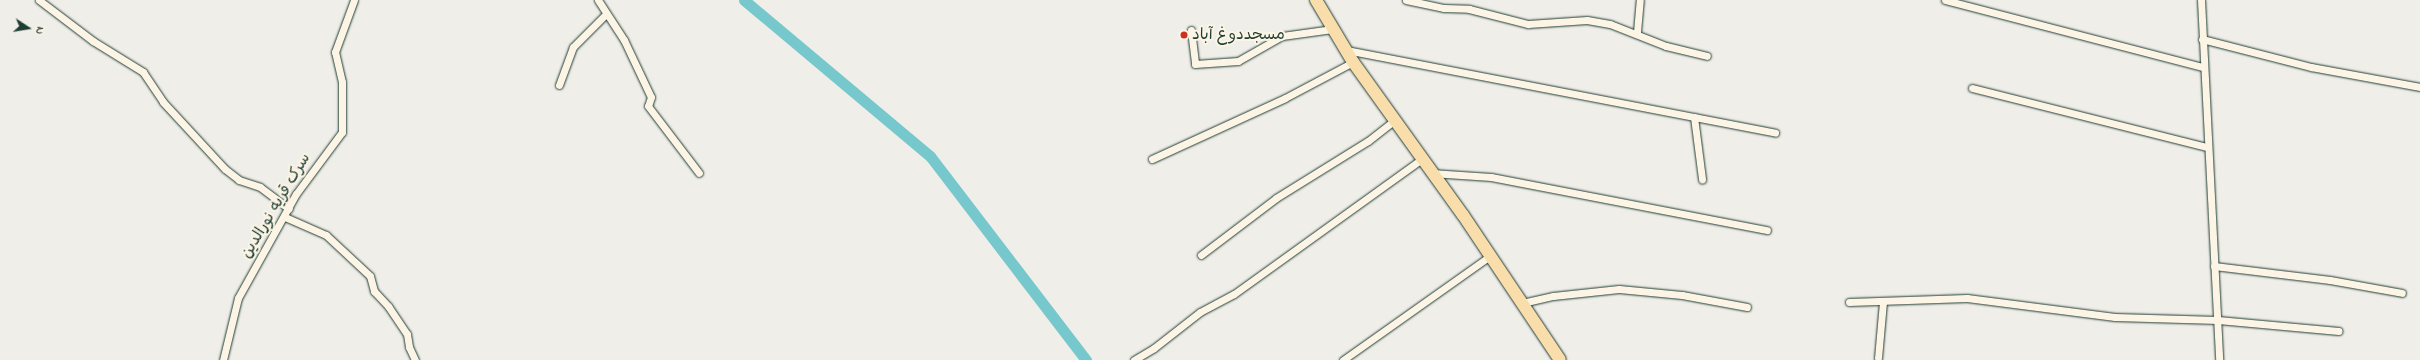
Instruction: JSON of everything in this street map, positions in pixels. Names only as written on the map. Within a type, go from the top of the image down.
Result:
[{"type":"highway","points":[[1316,0],[1353,62],[1490,256],[1560,360]]},
{"type":"street","points":[[39,0],[93,41],[143,72],[163,102],[225,169],[240,180],[260,187],[289,209]]},
{"type":"street","name":"سرک قریه نورالدین","points":[[223,360],[238,298],[296,194],[342,132],[342,82],[335,52],[354,0]]},
{"type":"street","points":[[598,0],[624,40],[651,97],[648,106],[699,173]]},
{"type":"street","points":[[1406,0],[1444,8],[1469,9],[1528,24],[1587,20],[1610,24],[1637,32],[1666,46],[1707,56]]},
{"type":"street","points":[[1637,32],[1640,0]]},
{"type":"street","points":[[1944,0],[2203,67]]},
{"type":"street","points":[[2201,0],[2203,67],[2219,360]]},
{"type":"street","points":[[559,84],[573,47],[606,14]]},
{"type":"street","points":[[1191,30],[1195,64],[1238,61],[1282,36],[1333,29]]},
{"type":"street","points":[[2202,39],[2311,67],[2420,87]]},
{"type":"street","points":[[1346,50],[1775,133]]},
{"type":"street","points":[[1152,159],[1285,98],[1353,62]]},
{"type":"street","points":[[1972,88],[2207,147]]},
{"type":"street","points":[[1694,117],[1702,179]]},
{"type":"street","points":[[1201,256],[1276,198],[1368,141],[1394,120]]},
{"type":"street","points":[[1134,360],[1154,348],[1200,312],[1234,294],[1422,159]]},
{"type":"street","points":[[1431,173],[1491,177],[1767,230]]},
{"type":"street","points":[[285,216],[326,235],[370,276],[374,291],[388,306],[407,334],[409,347],[415,360]]},
{"type":"street","points":[[1343,360],[1490,256]]},
{"type":"street","points":[[2214,266],[2330,280],[2402,293]]},
{"type":"street","points":[[1522,303],[1553,296],[1618,289],[1682,295],[1747,307]]},
{"type":"street","points":[[1849,302],[1967,298],[2115,317],[2218,320],[2338,331]]},
{"type":"street","points":[[1878,358],[1883,302]]},
{"type":"waterway","points":[[744,0],[930,156],[1086,360]]},
{"type":"place","name":"مسجددوغ آباد","points":[[1184,35]]}]
